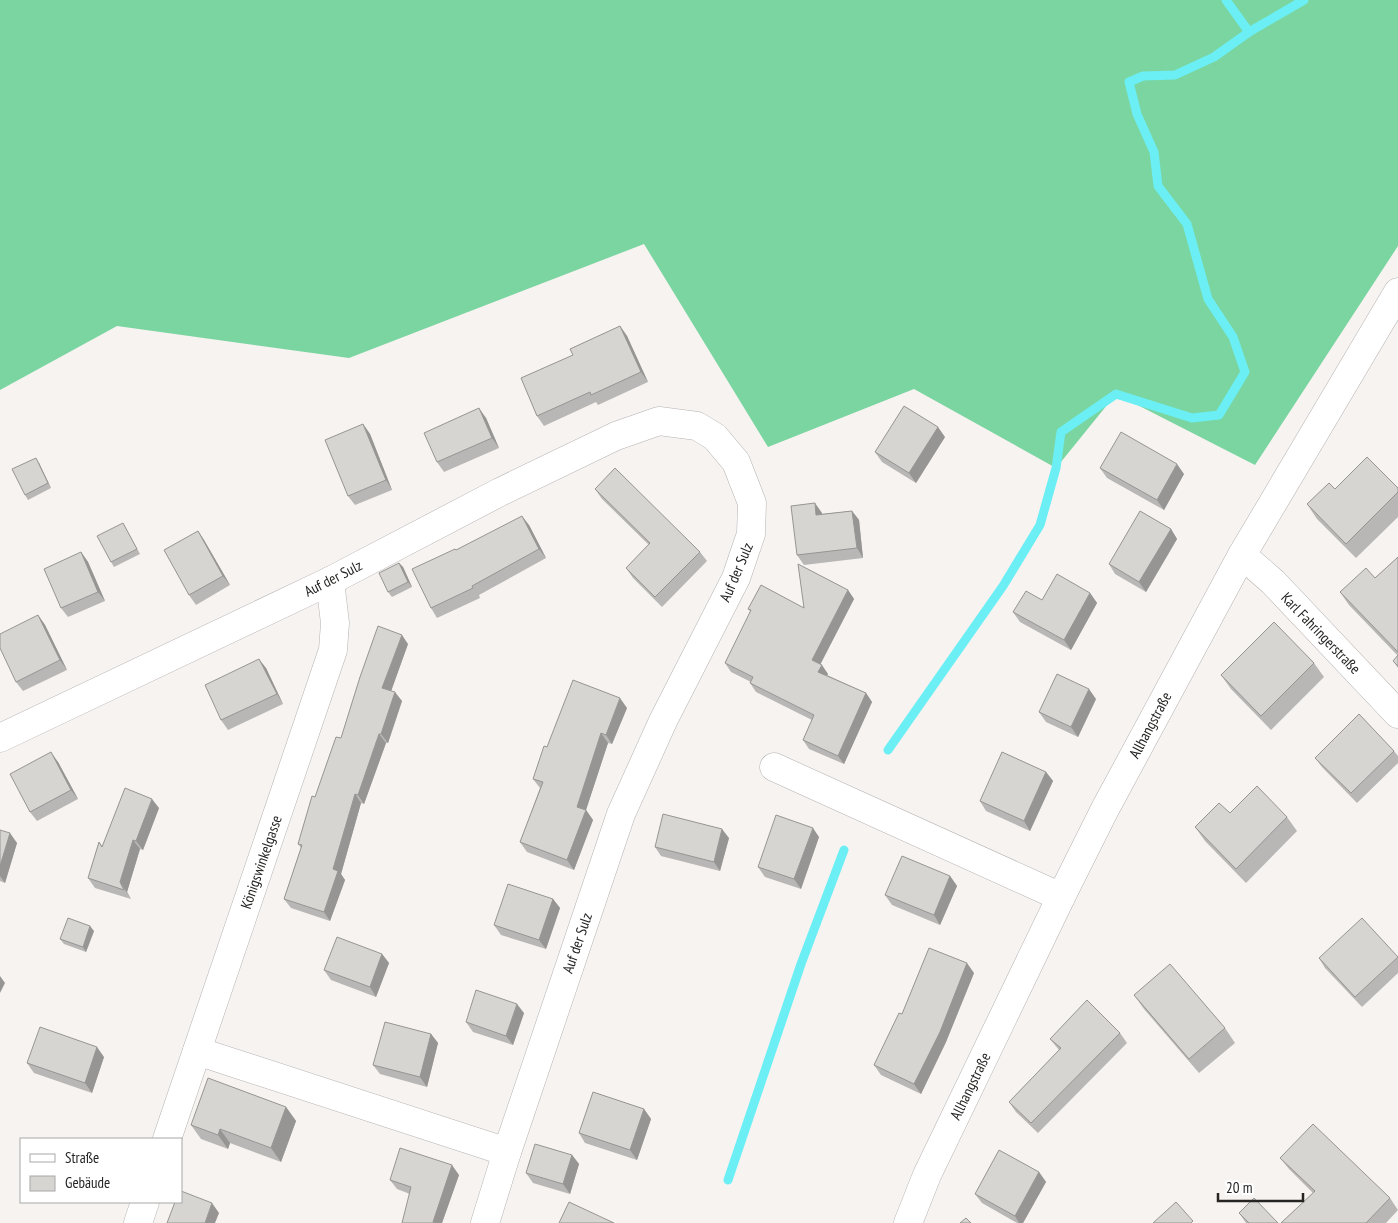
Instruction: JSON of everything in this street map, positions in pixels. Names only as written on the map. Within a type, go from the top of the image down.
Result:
[{"type":"street","name":"Allhangstraße","points":[[908,1223],[932,1166],[1061,896],[1105,809],[1242,556],[1398,292]]},
{"type":"street","name":"Auf der Sulz","points":[[2,731],[330,581],[508,487],[616,436],[659,421],[697,426],[715,437],[736,462],[752,503],[751,534],[736,578],[663,721],[621,814],[507,1152],[485,1223]]},
{"type":"street","name":"Karl Fahringerstraße","points":[[1242,556],[1273,582],[1398,714]]},
{"type":"street","name":"Königswinkelgasse","points":[[166,1138],[333,650],[335,623],[330,581]]},
{"type":"street","points":[[774,767],[1061,896]]},
{"type":"street","points":[[197,1050],[507,1152]]},
{"type":"street","points":[[138,1223],[145,1203]]},
{"type":"green space","points":[[0,0],[1398,0],[1398,246],[1255,465],[1116,394],[1056,468],[914,389],[768,447],[644,244],[349,358],[117,326],[0,390]]},
{"type":"building","points":[[620,326],[641,372],[591,395],[590,392],[537,416],[521,378],[573,355],[570,349]]},
{"type":"building","points":[[904,406],[938,427],[909,473],[875,452]]},
{"type":"building","points":[[479,408],[492,438],[437,462],[424,433]]},
{"type":"building","points":[[363,424],[386,480],[348,496],[325,440]]},
{"type":"building","points":[[1121,432],[1177,464],[1157,500],[1100,468]]},
{"type":"building","points":[[1367,457],[1398,488],[1398,492],[1346,544],[1307,504],[1329,483],[1335,489]]},
{"type":"building","points":[[36,458],[48,483],[25,495],[12,469]]},
{"type":"building","points":[[615,468],[700,552],[655,597],[626,568],[650,543],[595,489]]},
{"type":"building","points":[[815,503],[816,515],[852,511],[857,548],[797,555],[791,506]]},
{"type":"building","points":[[1140,511],[1171,529],[1139,582],[1109,564]]},
{"type":"building","points":[[522,516],[539,549],[472,586],[473,588],[431,608],[412,569],[456,550]]},
{"type":"building","points":[[123,523],[137,549],[111,562],[97,536]]},
{"type":"building","points":[[198,531],[223,576],[189,595],[164,550]]},
{"type":"building","points":[[81,552],[98,592],[61,608],[44,569]]},
{"type":"building","points":[[1398,557],[1398,652],[1340,592],[1366,568],[1375,578]]},
{"type":"building","points":[[399,563],[408,582],[388,592],[379,573]]},
{"type":"building","points":[[798,564],[848,590],[812,660],[822,665],[818,672],[866,693],[838,756],[803,740],[814,715],[750,683],[753,677],[725,663],[751,610],[748,609],[761,585],[804,608]]},
{"type":"building","points":[[1057,574],[1090,593],[1064,640],[1013,612],[1026,591],[1042,600]]},
{"type":"building","points":[[38,615],[60,660],[16,682],[0,648],[0,634]]},
{"type":"building","points":[[1274,622],[1314,663],[1261,716],[1221,675]]},
{"type":"building","points":[[378,626],[402,635],[382,688],[395,692],[358,795],[355,794],[333,869],[338,871],[324,912],[284,899],[302,845],[298,844],[312,796],[315,797],[336,737],[341,738]]},
{"type":"building","points":[[1398,655],[1398,666],[1393,661]]},
{"type":"building","points":[[259,659],[277,694],[221,720],[205,685]]},
{"type":"building","points":[[1057,674],[1089,689],[1071,727],[1039,712]]},
{"type":"building","points":[[573,680],[620,698],[606,735],[601,733],[577,807],[586,810],[567,860],[520,842],[543,782],[533,779],[544,746],[547,747]]},
{"type":"building","points":[[1359,714],[1394,751],[1351,793],[1315,758]]},
{"type":"building","points":[[51,752],[71,790],[30,812],[10,774]]},
{"type":"building","points":[[1002,752],[1046,772],[1024,821],[980,801]]},
{"type":"building","points":[[1257,786],[1287,817],[1236,869],[1195,827],[1219,803],[1230,813]]},
{"type":"building","points":[[125,788],[152,799],[136,841],[133,840],[120,882],[124,890],[88,878],[99,842],[102,847]]},
{"type":"building","points":[[663,814],[722,829],[714,862],[655,847]]},
{"type":"building","points":[[776,815],[813,828],[794,879],[758,867]]},
{"type":"building","points":[[0,830],[10,833],[0,866]]},
{"type":"building","points":[[902,856],[950,876],[934,915],[885,895]]},
{"type":"building","points":[[508,884],[553,899],[539,940],[494,925]]},
{"type":"building","points":[[68,918],[90,926],[83,947],[60,939]]},
{"type":"building","points":[[1362,918],[1398,957],[1355,997],[1319,958]]},
{"type":"building","points":[[337,937],[382,954],[370,987],[324,970]]},
{"type":"building","points":[[929,948],[967,963],[940,1032],[914,1084],[874,1065],[899,1013],[902,1014]]},
{"type":"building","points":[[1170,964],[1225,1028],[1189,1059],[1134,995]]},
{"type":"building","points":[[476,990],[517,1004],[506,1036],[466,1022]]},
{"type":"building","points":[[1087,1000],[1120,1033],[1031,1123],[1009,1102],[1061,1048],[1050,1039]]},
{"type":"building","points":[[385,1022],[431,1034],[420,1077],[373,1065]]},
{"type":"building","points":[[40,1027],[97,1047],[85,1083],[27,1063]]},
{"type":"building","points":[[208,1078],[286,1107],[271,1148],[220,1129],[218,1135],[191,1125]]},
{"type":"building","points":[[593,1092],[644,1109],[630,1150],[579,1133]]},
{"type":"building","points":[[1313,1124],[1390,1198],[1366,1223],[1281,1223],[1315,1191],[1280,1158]]},
{"type":"building","points":[[535,1144],[572,1155],[563,1184],[526,1173]]},
{"type":"building","points":[[400,1148],[452,1165],[433,1222],[437,1223],[402,1223],[411,1187],[390,1180]]},
{"type":"building","points":[[999,1150],[1039,1172],[1015,1216],[975,1194]]},
{"type":"building","points":[[182,1191],[212,1203],[205,1223],[167,1223],[175,1203],[182,1203]]},
{"type":"building","points":[[1254,1198],[1278,1223],[1249,1223],[1239,1213]]},
{"type":"building","points":[[569,1202],[614,1223],[559,1223]]},
{"type":"building","points":[[1176,1202],[1193,1221],[1191,1223],[1153,1223]]},
{"type":"building","points":[[966,1218],[971,1223],[960,1223]]},
{"type":"waterway","points":[[1226,0],[1249,32]]},
{"type":"waterway","points":[[888,750],[1003,586],[1040,525],[1056,468],[1061,432],[1116,394],[1192,418],[1219,415],[1245,372],[1233,337],[1208,299],[1187,224],[1158,186],[1154,152],[1137,114],[1129,82],[1143,76],[1175,75],[1214,57],[1249,32],[1304,0]]},
{"type":"waterway","points":[[728,1180],[801,964],[844,850]]}]
